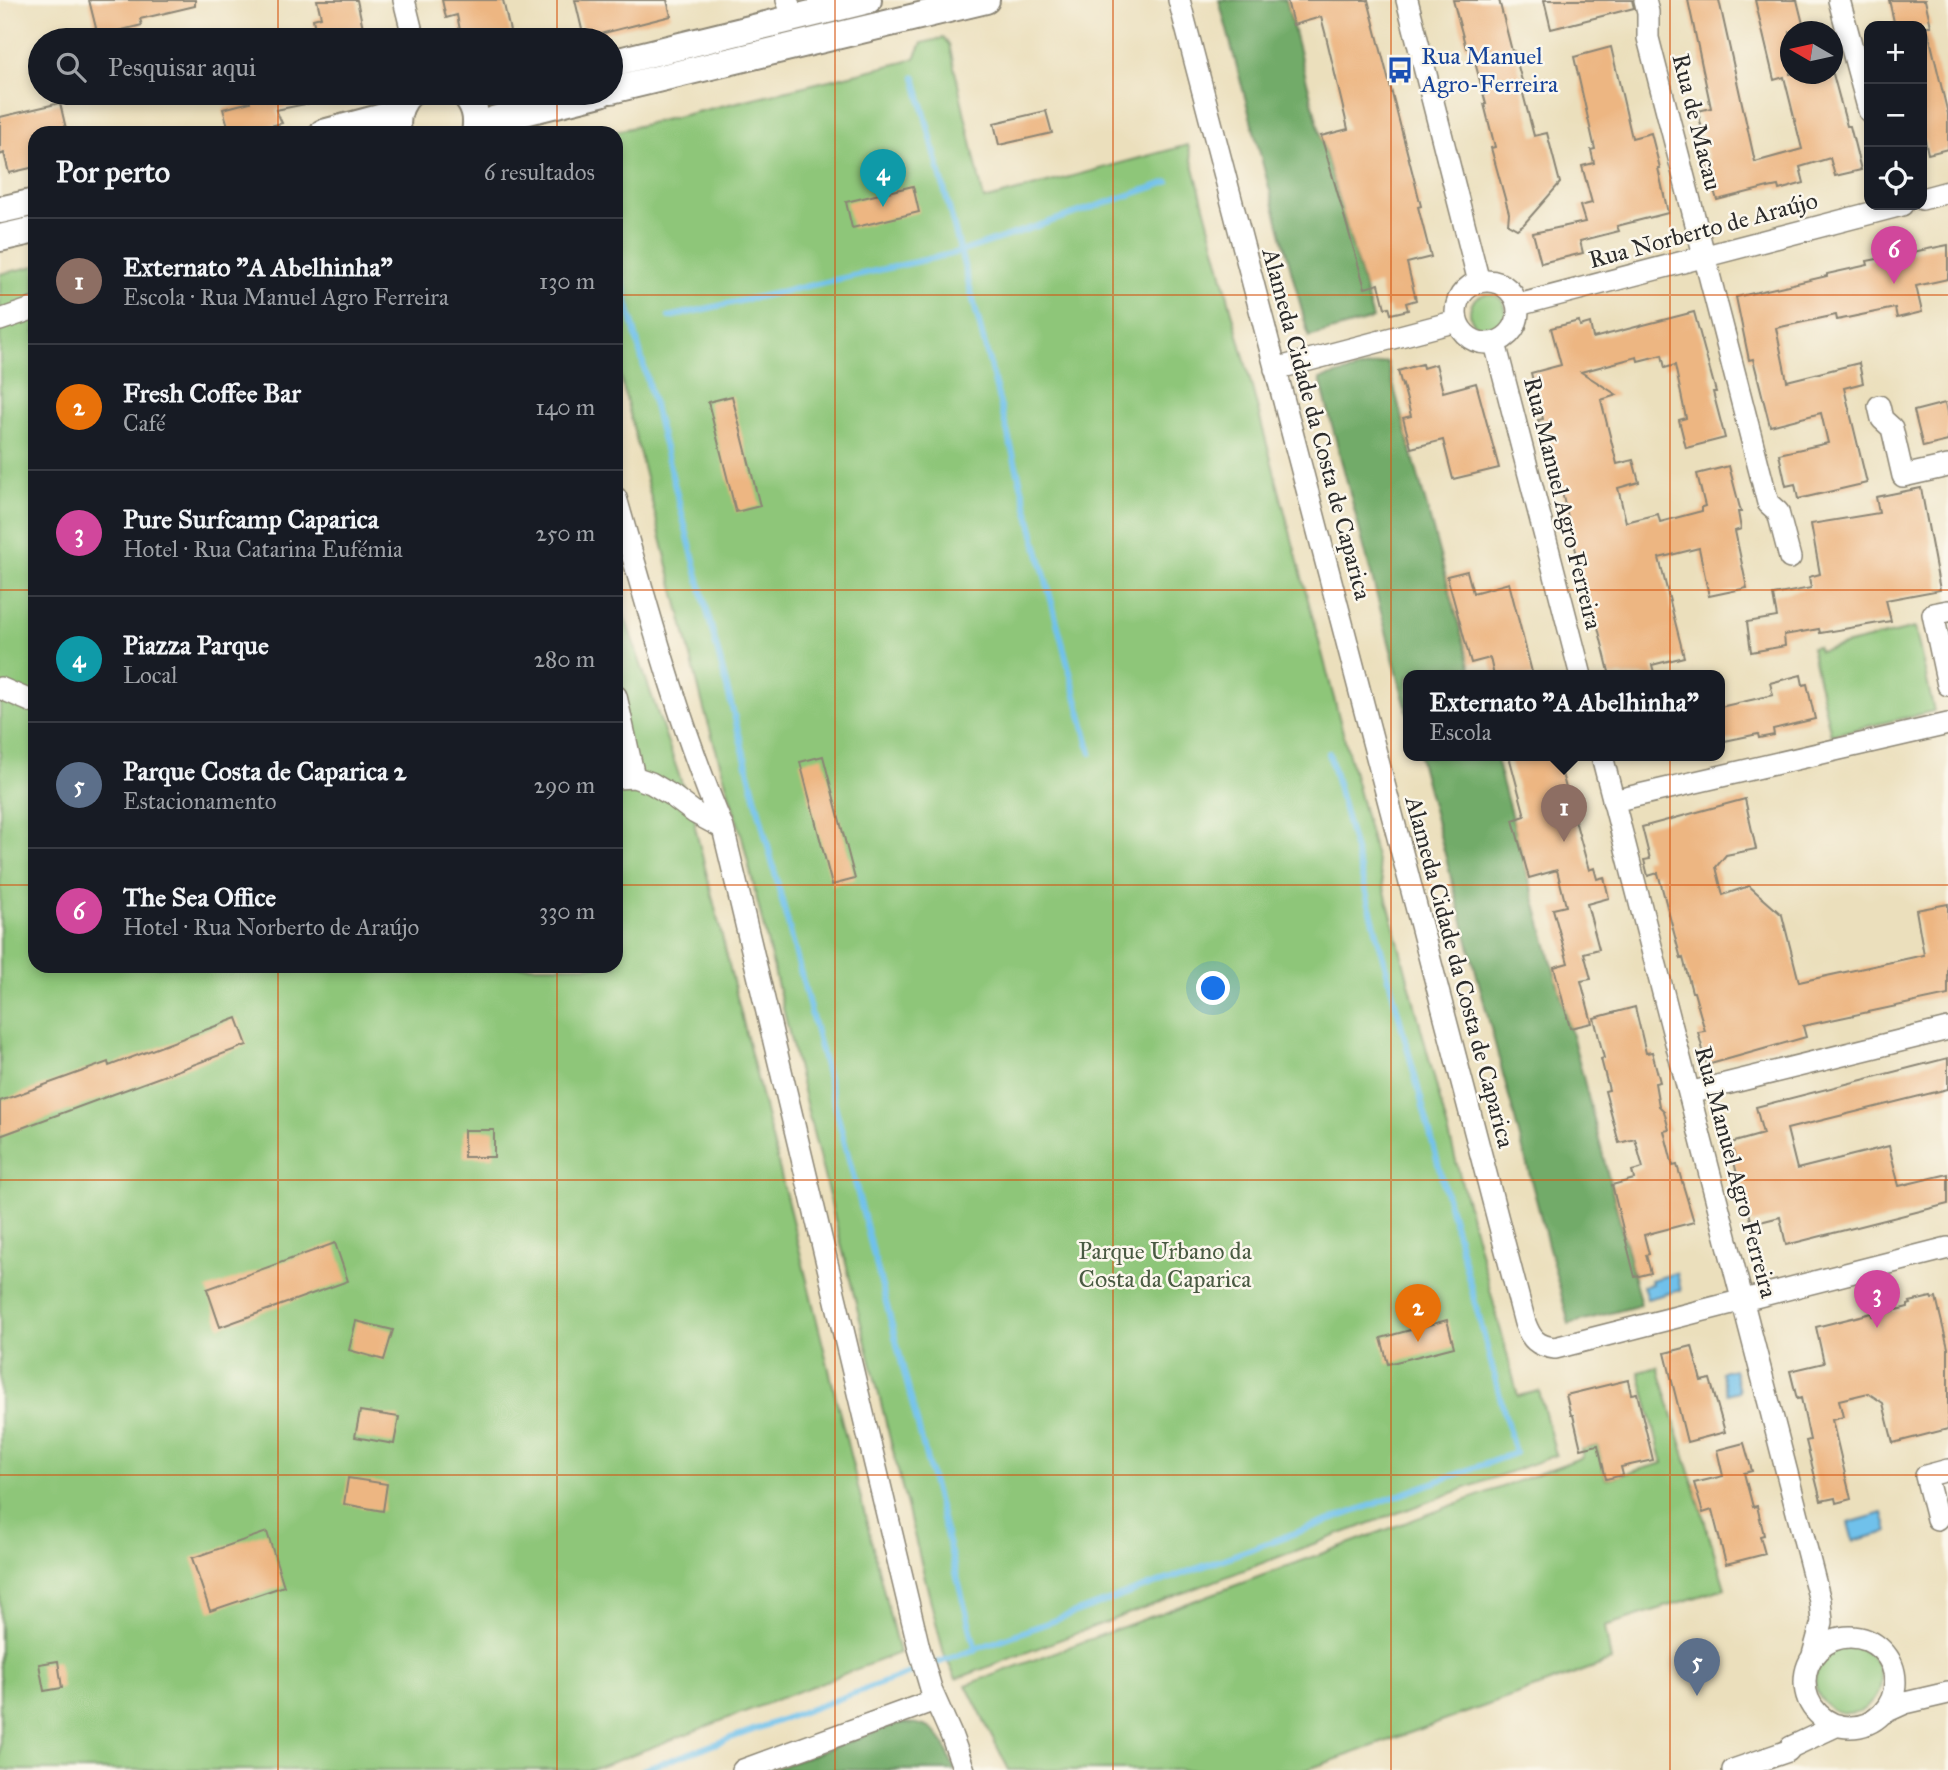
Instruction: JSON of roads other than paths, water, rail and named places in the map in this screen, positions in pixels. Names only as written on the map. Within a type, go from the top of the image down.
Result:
[{"type":"main road","points":[[623,59],[790,9],[868,0]]},
{"type":"main road","points":[[623,87],[986,0]]},
{"type":"main road","points":[[472,105],[477,120],[476,126]]},
{"type":"main road","points":[[485,126],[496,119],[553,105]]},
{"type":"main road","points":[[351,126],[402,113]]},
{"type":"main road","points":[[0,210],[28,204]]},
{"type":"main road","points":[[0,238],[28,232]]},
{"type":"street","points":[[404,0],[411,28]]},
{"type":"street","name":"Alameda Cidade da Costa de Caparica","points":[[1179,0],[1525,1323],[1531,1337],[1538,1344],[1555,1348],[1742,1300]]},
{"type":"street","points":[[1407,0],[1479,282]]},
{"type":"street","name":"Rua de Macau","points":[[1646,0],[1648,38],[1704,257],[1769,503],[1778,512],[1790,558]]},
{"type":"street","points":[[1839,0],[1864,92]]},
{"type":"street","points":[[1927,198],[1948,192]]},
{"type":"street","name":"Rua Norberto de Araújo","points":[[1518,305],[1878,210]]},
{"type":"street","points":[[1479,282],[1502,284],[1514,295],[1518,305],[1519,316],[1513,330],[1495,343],[1473,340],[1457,321],[1456,308],[1462,294],[1479,282]]},
{"type":"street","points":[[0,320],[28,310]]},
{"type":"street","points":[[1275,369],[1457,321]]},
{"type":"street","name":"Rua Manuel Agro Ferreira","points":[[1495,343],[1579,670]]},
{"type":"street","points":[[1879,406],[1882,419],[1892,428],[1903,476],[1948,466]]},
{"type":"street","points":[[623,522],[661,652],[705,786],[723,828],[919,1648],[934,1696],[964,1770]]},
{"type":"street","points":[[1940,612],[1948,685]]},
{"type":"street","points":[[0,688],[28,700]]},
{"type":"street","points":[[1613,801],[1948,724]]},
{"type":"street","points":[[623,759],[625,777],[651,783],[695,813],[723,828]]},
{"type":"street","name":"Rua Manuel Agro Ferreira","points":[[1603,761],[1820,1601],[1822,1622],[1814,1655]]},
{"type":"street","points":[[1689,1093],[1948,1029]]},
{"type":"street","points":[[1742,1300],[1948,1248]]},
{"type":"street","points":[[1937,1519],[1926,1476],[1948,1470]]},
{"type":"street","points":[[1820,1601],[1850,1631],[1877,1647],[1907,1681],[1942,1695]]},
{"type":"street","points":[[1864,1640],[1853,1637],[1830,1641],[1814,1655],[1805,1679],[1806,1692],[1813,1708],[1827,1722],[1852,1728],[1875,1720],[1891,1702],[1895,1678],[1892,1666]]},
{"type":"street","points":[[1883,1713],[1905,1703],[1942,1695]]},
{"type":"street","points":[[743,1770],[934,1696]]},
{"type":"street","points":[[1733,1770],[1788,1751],[1800,1730],[1809,1702]]},
{"type":"street","points":[[1791,1747],[1838,1725]]},
{"type":"water","points":[[1677,1273],[1681,1290],[1647,1299],[1643,1286],[1652,1284],[1651,1280]]},
{"type":"water","points":[[1734,1369],[1739,1391],[1727,1394],[1721,1372]]},
{"type":"water","points":[[1883,1513],[1888,1532],[1853,1541],[1848,1523]]},
{"type":"waterway","points":[[915,77],[1091,753]]},
{"type":"waterway","points":[[669,317],[960,252],[1168,182]]},
{"type":"waterway","points":[[623,286],[976,1650]]},
{"type":"waterway","points":[[643,1770],[1515,1453],[1329,753]]},
{"type":"place","name":"Rua Manuel Agro-Ferreira","points":[[1400,70]]},
{"type":"place","name":"Piazza Parque","points":[[883,207]]},
{"type":"place","name":"The Sea Office","points":[[1894,284]]},
{"type":"place","name":"Externato \"A Abelhinha\"","points":[[1564,842]]},
{"type":"place","name":"Pure Surfcamp Caparica","points":[[1877,1328]]},
{"type":"place","name":"Fresh Coffee Bar","points":[[1418,1342]]},
{"type":"place","name":"Parque Costa de Caparica 2","points":[[1697,1696]]},
{"type":"park label","name":"Parque Urbano da Costa da Caparica","points":[[1165,1265]]}]
